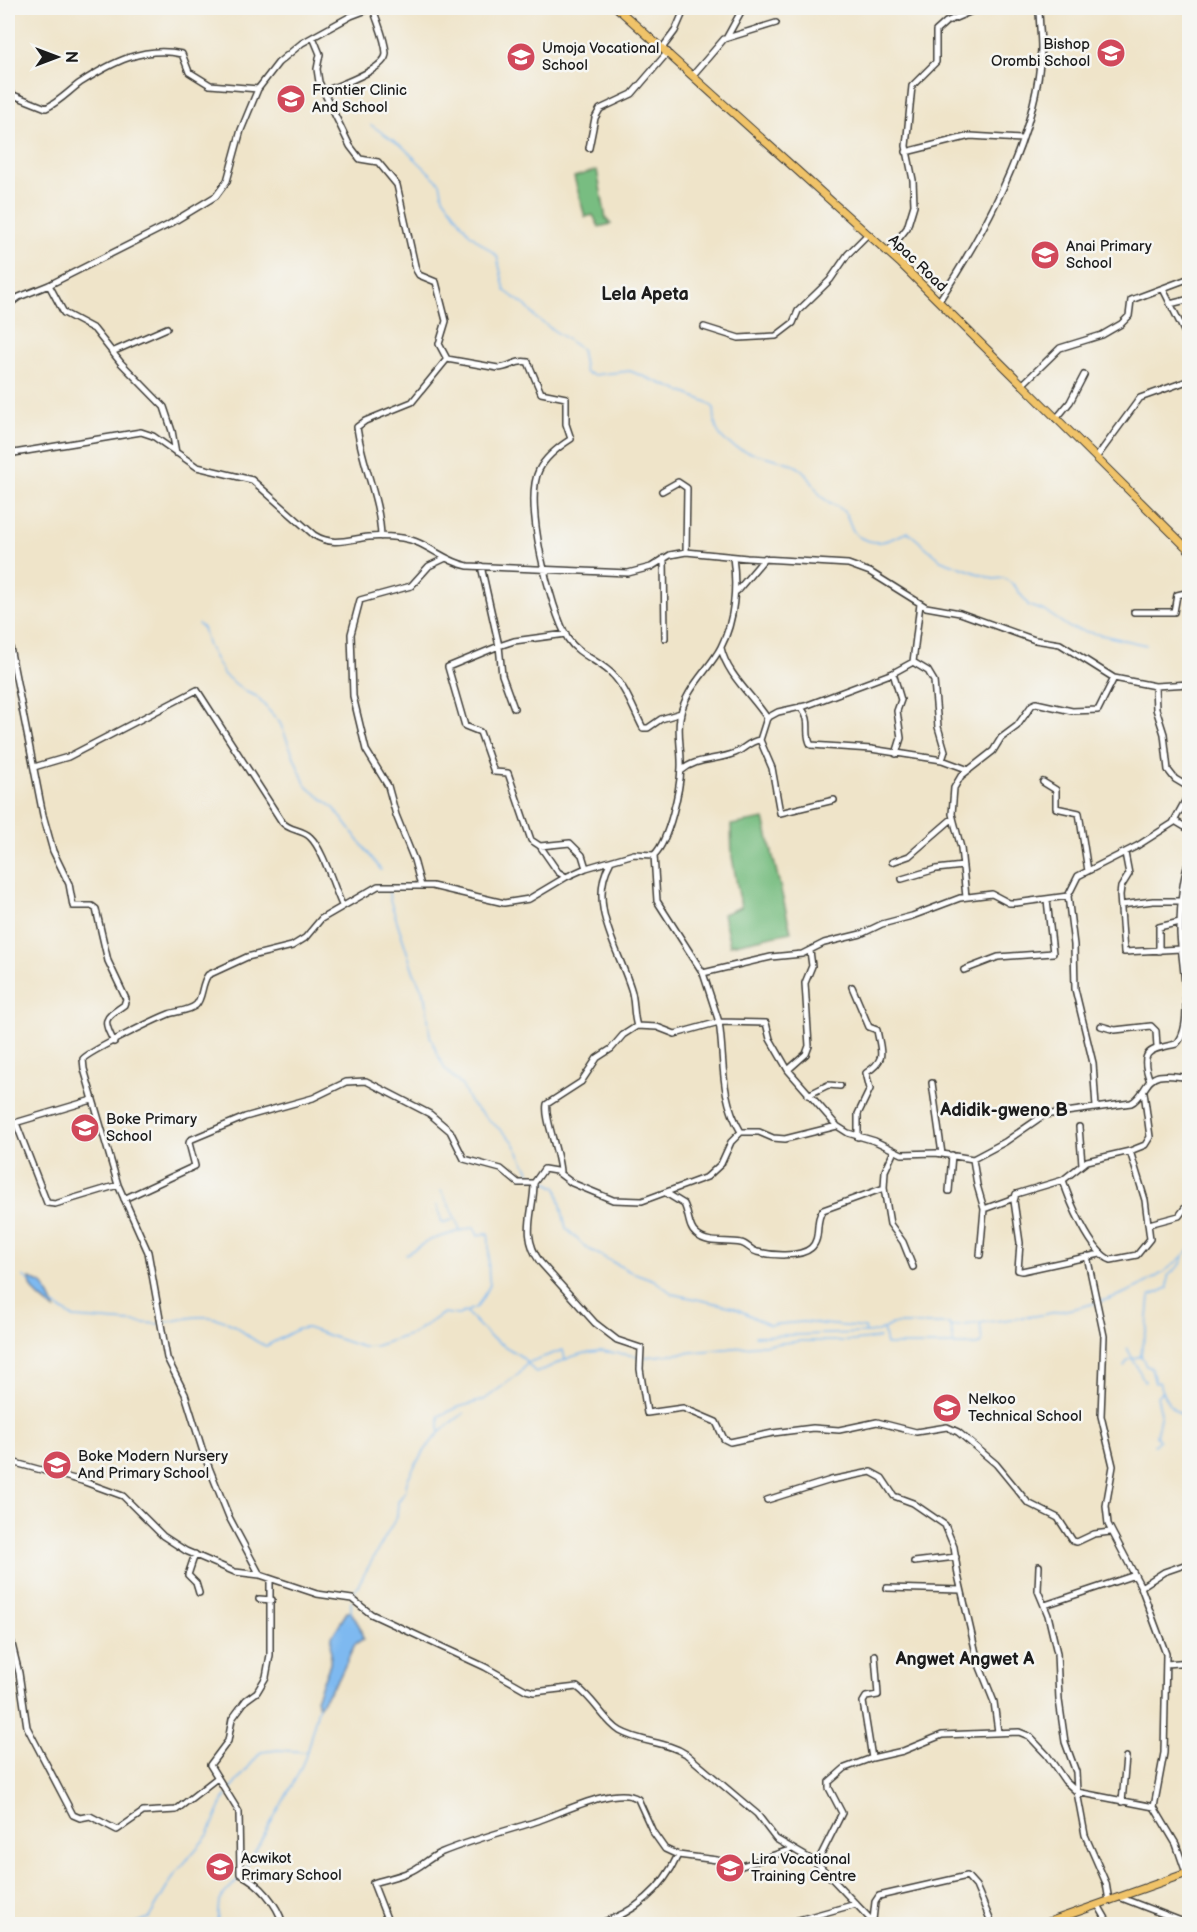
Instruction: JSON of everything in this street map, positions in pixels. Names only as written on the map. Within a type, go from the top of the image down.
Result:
[{"type":"main road","name":"Apac Road","points":[[618,8],[888,252],[1190,551]]},
{"type":"main road","points":[[1042,1924],[1188,1873]]},
{"type":"street","points":[[8,305],[19,297],[49,285],[168,225],[216,196],[227,181],[241,130],[258,89],[284,56],[351,16],[373,8],[386,53],[383,62],[371,71],[325,91]]},
{"type":"street","points":[[589,148],[595,118],[600,109],[632,94],[665,50],[685,8]]},
{"type":"street","points":[[693,75],[727,37],[743,8]]},
{"type":"street","points":[[888,252],[907,228],[914,205],[913,180],[906,152],[912,86],[936,62],[936,32],[946,22],[979,8]]},
{"type":"street","points":[[939,301],[980,238],[1021,139],[1031,104],[1041,50],[1039,8]]},
{"type":"street","points":[[727,37],[776,23]]},
{"type":"street","points":[[313,37],[320,54],[318,77],[356,155],[364,161],[378,162],[396,181],[417,273],[436,282],[446,321],[439,344],[447,359]]},
{"type":"street","points":[[8,93],[46,108],[79,84],[123,58],[158,51],[182,54],[189,72],[210,85],[258,89]]},
{"type":"street","points":[[906,152],[970,136],[1021,139]]},
{"type":"street","points":[[704,327],[739,338],[776,336],[793,323],[798,311],[830,280],[853,248],[868,234]]},
{"type":"street","points":[[1022,385],[1060,348],[1102,335],[1126,320],[1131,300],[1190,278]]},
{"type":"street","points":[[49,285],[64,313],[94,329],[112,352],[164,406],[176,453]]},
{"type":"street","points":[[1163,289],[1190,343]]},
{"type":"street","points":[[1170,304],[1190,299]]},
{"type":"street","points":[[112,352],[167,328]]},
{"type":"street","points":[[381,537],[380,515],[364,463],[357,427],[365,421],[412,402],[447,359]]},
{"type":"street","points":[[447,359],[498,368],[506,368],[520,361],[528,362],[541,393],[566,398],[567,424],[571,439],[542,464],[535,485],[534,511],[549,592],[566,634],[576,648],[614,675],[644,728],[661,719],[681,713]]},
{"type":"street","points":[[1056,419],[1070,402],[1084,375]]},
{"type":"street","points":[[1096,458],[1140,398],[1190,380]]},
{"type":"street","points":[[8,454],[136,431],[153,436],[197,467],[252,480],[317,537],[347,542],[381,537],[405,538],[462,565],[545,571],[628,573],[651,567],[664,558],[686,552],[839,563],[860,567],[920,604],[933,609],[960,613],[1035,640],[1060,644],[1114,678],[1155,686],[1190,684]]},
{"type":"street","points":[[662,491],[678,482],[687,488],[686,552]]},
{"type":"street","points":[[733,557],[736,592],[721,648],[698,678],[681,713],[681,771],[667,831],[661,847],[654,855],[657,901],[703,973],[719,1022],[723,1080],[741,1132]]},
{"type":"street","points":[[421,886],[388,786],[363,742],[351,687],[354,664],[351,634],[360,600],[411,586],[429,566],[446,558]]},
{"type":"street","points":[[664,558],[665,638]]},
{"type":"street","points":[[736,592],[765,558]]},
{"type":"street","points":[[481,566],[499,646],[502,675],[514,708]]},
{"type":"street","points":[[1134,612],[1174,612],[1177,595],[1190,592]]},
{"type":"street","points":[[913,662],[920,604]]},
{"type":"street","points":[[566,634],[514,641],[448,667],[465,726],[480,732],[494,772],[508,773],[531,840],[540,846],[554,868],[566,877]]},
{"type":"street","points":[[8,636],[21,715],[49,839],[69,884],[73,906],[92,906],[96,909],[108,961],[125,997],[124,1005],[110,1013],[106,1020],[107,1029],[114,1042]]},
{"type":"street","points":[[721,648],[732,673],[752,695],[767,718]]},
{"type":"street","points":[[834,800],[780,813],[772,768],[760,740],[767,718],[778,712],[800,707],[893,673],[913,662]]},
{"type":"street","points":[[913,662],[928,671],[933,681],[938,727],[945,751],[942,760]]},
{"type":"street","points":[[893,673],[901,700],[897,711],[901,738],[896,754]]},
{"type":"street","points":[[966,897],[963,866],[951,804],[954,788],[969,770],[993,751],[1001,738],[1017,726],[1032,705],[1080,711],[1098,710],[1114,678]]},
{"type":"street","points":[[1155,686],[1156,709],[1164,734],[1168,770],[1175,779],[1190,788]]},
{"type":"street","points":[[34,767],[68,757],[197,690],[284,825],[303,832],[315,843],[342,905]]},
{"type":"street","points":[[800,707],[808,719],[808,741],[811,745],[871,749],[942,760],[969,770]]},
{"type":"street","points":[[681,771],[702,760],[714,761],[738,752],[752,741],[760,740]]},
{"type":"street","points":[[1043,782],[1056,790],[1056,808],[1079,813],[1088,871]]},
{"type":"street","points":[[1096,1107],[1093,1063],[1075,989],[1074,945],[1068,896],[1077,877],[1157,835],[1175,821],[1190,792]]},
{"type":"street","points":[[892,862],[911,855],[953,818]]},
{"type":"street","points":[[1175,821],[1190,830]]},
{"type":"street","points":[[540,846],[570,843],[582,855],[586,868]]},
{"type":"street","points":[[1125,853],[1129,874],[1120,889],[1124,952],[1181,949]]},
{"type":"street","points":[[260,1575],[229,1517],[199,1439],[185,1394],[167,1358],[148,1252],[118,1185],[92,1100],[83,1059],[96,1049],[171,1013],[193,1007],[198,1002],[208,975],[247,957],[292,946],[305,938],[321,919],[378,886],[421,886],[504,903],[535,896],[586,868],[610,863],[634,854],[654,855]]},
{"type":"street","points":[[1150,1081],[1146,1055],[1157,1047],[1176,1044],[1182,1038],[1188,1003],[1180,922],[1190,858]]},
{"type":"street","points":[[610,863],[602,883],[604,913],[632,992],[637,1026]]},
{"type":"street","points":[[902,879],[936,869],[963,866]]},
{"type":"street","points":[[703,973],[810,951],[824,943],[861,933],[966,897],[992,894],[1012,903],[1068,896]]},
{"type":"street","points":[[964,970],[998,957],[1053,953],[1047,900]]},
{"type":"street","points":[[1121,905],[1153,901],[1182,902]]},
{"type":"street","points":[[1160,951],[1159,927],[1180,922]]},
{"type":"street","points":[[788,1070],[806,1054],[809,1046],[805,983],[811,970],[810,951]]},
{"type":"street","points":[[852,987],[869,1027],[877,1030],[881,1059],[879,1065],[866,1073],[870,1089],[858,1114],[858,1137]]},
{"type":"street","points":[[560,1172],[557,1147],[546,1114],[547,1104],[581,1082],[597,1058],[612,1049],[623,1035],[637,1026],[657,1027],[675,1034],[719,1022],[766,1023],[770,1039],[788,1070],[837,1126],[858,1137],[907,1154],[942,1154],[973,1159],[1005,1142],[1044,1114],[1131,1103],[1144,1092],[1150,1081],[1163,1075],[1190,1078]]},
{"type":"street","points":[[1101,1026],[1115,1030],[1151,1026],[1156,1031],[1157,1047]]},
{"type":"street","points":[[124,1199],[195,1166],[190,1140],[245,1117],[313,1098],[341,1084],[358,1081],[375,1084],[430,1114],[450,1131],[461,1157],[466,1161],[501,1169],[518,1183],[534,1183]]},
{"type":"street","points":[[933,1083],[942,1154]]},
{"type":"street","points":[[808,1095],[828,1085],[840,1086]]},
{"type":"street","points":[[984,1209],[1014,1198],[1016,1194],[1063,1180],[1082,1164],[1145,1145],[1150,1137],[1144,1092]]},
{"type":"street","points":[[8,1125],[92,1100]]},
{"type":"street","points":[[16,1123],[47,1203],[52,1205],[118,1185]]},
{"type":"street","points":[[837,1126],[785,1139],[773,1138],[759,1132],[741,1132],[731,1142],[721,1164],[710,1175],[642,1201],[614,1200],[572,1183],[560,1172],[544,1169],[534,1183],[529,1226],[533,1252],[595,1323],[617,1340],[640,1348],[640,1370],[646,1413],[683,1408],[716,1422],[724,1439],[730,1442],[773,1433],[813,1428],[839,1430],[877,1422],[916,1432],[947,1427],[958,1432],[996,1464],[1028,1503],[1058,1518],[1073,1541],[1077,1542],[1095,1534],[1110,1532]]},
{"type":"street","points":[[1079,1127],[1082,1164]]},
{"type":"street","points":[[894,1151],[883,1178],[884,1188],[890,1224],[903,1242],[913,1267]]},
{"type":"street","points":[[1014,1198],[1020,1243],[1019,1271],[1100,1254],[1116,1261],[1137,1255],[1150,1239],[1149,1224],[1145,1200],[1130,1151]]},
{"type":"street","points":[[949,1191],[952,1155]]},
{"type":"street","points":[[973,1159],[984,1209],[980,1255]]},
{"type":"street","points":[[1063,1180],[1071,1203],[1100,1254]]},
{"type":"street","points":[[664,1193],[684,1204],[692,1229],[699,1236],[717,1242],[742,1243],[756,1252],[792,1254],[803,1253],[813,1245],[819,1215],[823,1210],[884,1188]]},
{"type":"street","points":[[1149,1224],[1179,1216],[1186,1205]]},
{"type":"street","points":[[1087,1256],[1104,1336],[1101,1416],[1113,1466],[1106,1506],[1110,1532],[1122,1546],[1141,1587],[1165,1650],[1164,1753],[1154,1808],[1176,1844],[1188,1873]]},
{"type":"street","points":[[1187,1312],[1190,1327]]},
{"type":"street","points":[[8,1461],[82,1481],[123,1496],[135,1505],[163,1536],[195,1554],[235,1572],[260,1575],[316,1594],[352,1599],[371,1614],[485,1667],[526,1690],[534,1692],[577,1687],[597,1705],[614,1727],[622,1732],[644,1742],[676,1748],[686,1754],[757,1814],[776,1839],[817,1863],[874,1922]]},
{"type":"street","points":[[767,1500],[831,1480],[874,1473],[886,1483],[894,1496],[913,1503],[945,1525],[956,1557],[961,1590],[978,1662],[993,1702],[998,1732]]},
{"type":"street","points":[[195,1554],[188,1575],[196,1583],[199,1593]]},
{"type":"street","points":[[914,1562],[956,1557]]},
{"type":"street","points":[[1141,1587],[1164,1572],[1190,1563]]},
{"type":"street","points":[[1039,1566],[1038,1591],[1045,1605],[1057,1653],[1059,1700],[1065,1742],[1076,1772],[1084,1835],[1106,1883],[1109,1901]]},
{"type":"street","points":[[1045,1605],[1135,1575]]},
{"type":"street","points":[[270,1579],[272,1600],[270,1655],[266,1677],[232,1719],[228,1741],[211,1762],[217,1778],[239,1812],[240,1874],[265,1893],[279,1911],[283,1924]]},
{"type":"street","points":[[887,1588],[961,1590]]},
{"type":"street","points":[[259,1599],[272,1600]]},
{"type":"street","points":[[8,1628],[19,1673],[27,1727],[73,1815],[80,1818],[90,1816],[117,1830],[143,1812],[176,1810],[217,1778]]},
{"type":"street","points":[[873,1758],[863,1702],[866,1697],[878,1695],[875,1655]]},
{"type":"street","points":[[1166,1664],[1190,1662]]},
{"type":"street","points":[[817,1863],[842,1813],[829,1788],[829,1782],[846,1768],[873,1758],[903,1751],[942,1735],[1019,1732],[1029,1736],[1047,1755],[1065,1781],[1077,1792],[1154,1808]]},
{"type":"street","points":[[1122,1802],[1126,1757]]},
{"type":"street","points":[[389,1924],[373,1883],[411,1871],[426,1860],[464,1844],[530,1824],[579,1804],[633,1796],[642,1803],[653,1833],[665,1849],[678,1856],[710,1859],[739,1867],[792,1849]]},
{"type":"street","points":[[598,1924],[623,1917],[641,1903],[664,1880],[678,1856]]},
{"type":"street","points":[[874,1922],[875,1902],[879,1896],[968,1876],[976,1886],[992,1924]]},
{"type":"street","points":[[1119,1897],[1189,1924]]},
{"type":"street","points":[[784,1924],[856,1904]]},
{"type":"street","points":[[1098,1905],[1109,1924]]},
{"type":"green space","points":[[597,170],[606,219],[611,224],[599,227],[593,215],[585,217],[574,177]]},
{"type":"green space","points":[[764,819],[791,932],[730,945],[723,914],[741,907],[732,857],[731,825]]},
{"type":"water","points":[[30,1278],[44,1285],[56,1311],[35,1293]]},
{"type":"water","points":[[347,1612],[351,1612],[360,1627],[363,1639],[355,1644],[340,1676],[319,1706],[316,1699],[330,1664],[332,1636]]},
{"type":"waterway","points":[[371,125],[403,147],[440,183],[443,197],[469,233],[497,256],[505,291],[526,306],[537,319],[581,349],[585,372],[593,375],[630,371],[707,402],[714,408],[716,428],[724,439],[744,451],[781,460],[802,470],[821,496],[844,512],[852,529],[861,538],[879,542],[908,532],[941,560],[993,579],[1004,578],[1014,585],[1029,606],[1045,611],[1070,628],[1146,645]]},
{"type":"waterway","points":[[198,624],[203,628],[208,646],[224,675],[246,692],[256,696],[280,723],[306,786],[334,808],[381,870]]},
{"type":"waterway","points":[[388,888],[414,973],[426,998],[430,1036],[445,1069],[462,1086],[471,1104],[513,1141],[531,1175],[536,1178]]},
{"type":"waterway","points":[[541,1179],[557,1188],[566,1228],[585,1247],[629,1271],[654,1280],[673,1294],[733,1307],[769,1325],[803,1322],[865,1328],[865,1333]]},
{"type":"waterway","points":[[441,1191],[460,1231]]},
{"type":"waterway","points":[[437,1205],[442,1223],[452,1220]]},
{"type":"waterway","points":[[163,1323],[198,1317],[215,1318],[233,1325],[266,1346],[298,1329],[307,1328],[362,1347],[375,1346],[412,1334],[444,1313],[458,1315],[477,1307],[490,1285],[488,1233],[478,1236],[474,1227],[430,1240],[406,1254]]},
{"type":"waterway","points":[[883,1329],[886,1345],[976,1345],[982,1343],[980,1323],[1064,1311],[1119,1295],[1169,1268],[1190,1249]]},
{"type":"waterway","points":[[1183,1258],[1181,1264],[1168,1276],[1168,1288],[1150,1296],[1147,1329],[1141,1355],[1146,1366],[1151,1367],[1155,1383],[1159,1382],[1169,1404],[1173,1409],[1190,1417]]},
{"type":"waterway","points":[[23,1276],[30,1281]]},
{"type":"waterway","points":[[54,1305],[74,1318],[159,1324]]},
{"type":"waterway","points":[[466,1312],[490,1337],[522,1357],[536,1373],[571,1357],[589,1352],[601,1351],[645,1357],[802,1341],[854,1341],[879,1338]]},
{"type":"waterway","points":[[954,1345],[951,1327],[979,1323]]},
{"type":"waterway","points":[[755,1336],[878,1332],[892,1324],[949,1324],[951,1327]]},
{"type":"waterway","points":[[1127,1348],[1145,1382]]},
{"type":"waterway","points":[[439,1432],[439,1416],[484,1400],[520,1373],[527,1363],[563,1350],[565,1359]]},
{"type":"waterway","points":[[1124,1366],[1128,1360],[1141,1356]]},
{"type":"waterway","points":[[1154,1445],[1159,1440],[1156,1436],[1161,1413],[1157,1396],[1161,1392]]},
{"type":"waterway","points":[[352,1596],[397,1516],[398,1502],[406,1490],[406,1484],[418,1461],[438,1434],[464,1413]]},
{"type":"waterway","points":[[351,1601],[351,1614]]},
{"type":"waterway","points":[[243,1873],[297,1776],[305,1758],[319,1705]]},
{"type":"waterway","points":[[229,1791],[261,1752],[278,1750],[307,1752]]},
{"type":"waterway","points":[[133,1924],[149,1918],[175,1874],[208,1835],[226,1795]]},
{"type":"waterway","points":[[217,1924],[219,1900],[240,1877]]},
{"type":"place","name":"Bishop Orombi School","points":[[1111,53]]},
{"type":"place","name":"Umoja Vocational School","points":[[521,57]]},
{"type":"place","name":"Frontier Clinic And School","points":[[291,99]]},
{"type":"place","name":"Anai Primary School","points":[[1045,255]]},
{"type":"place","name":"Boke Primary School","points":[[85,1128]]},
{"type":"place","name":"Nelkoo Technical School","points":[[947,1408]]},
{"type":"place","name":"Boke Modern Nursery And Primary School","points":[[57,1465]]},
{"type":"place","name":"Acwikot Primary School","points":[[220,1867]]},
{"type":"place","name":"Lira Vocational Training Centre","points":[[730,1868]]},
{"type":"district","name":"Lela Apeta","points":[[645,294]]},
{"type":"district","name":"Adidik-gweno B","points":[[1004,1110]]},
{"type":"district","name":"Angwet Angwet A","points":[[965,1659]]}]
